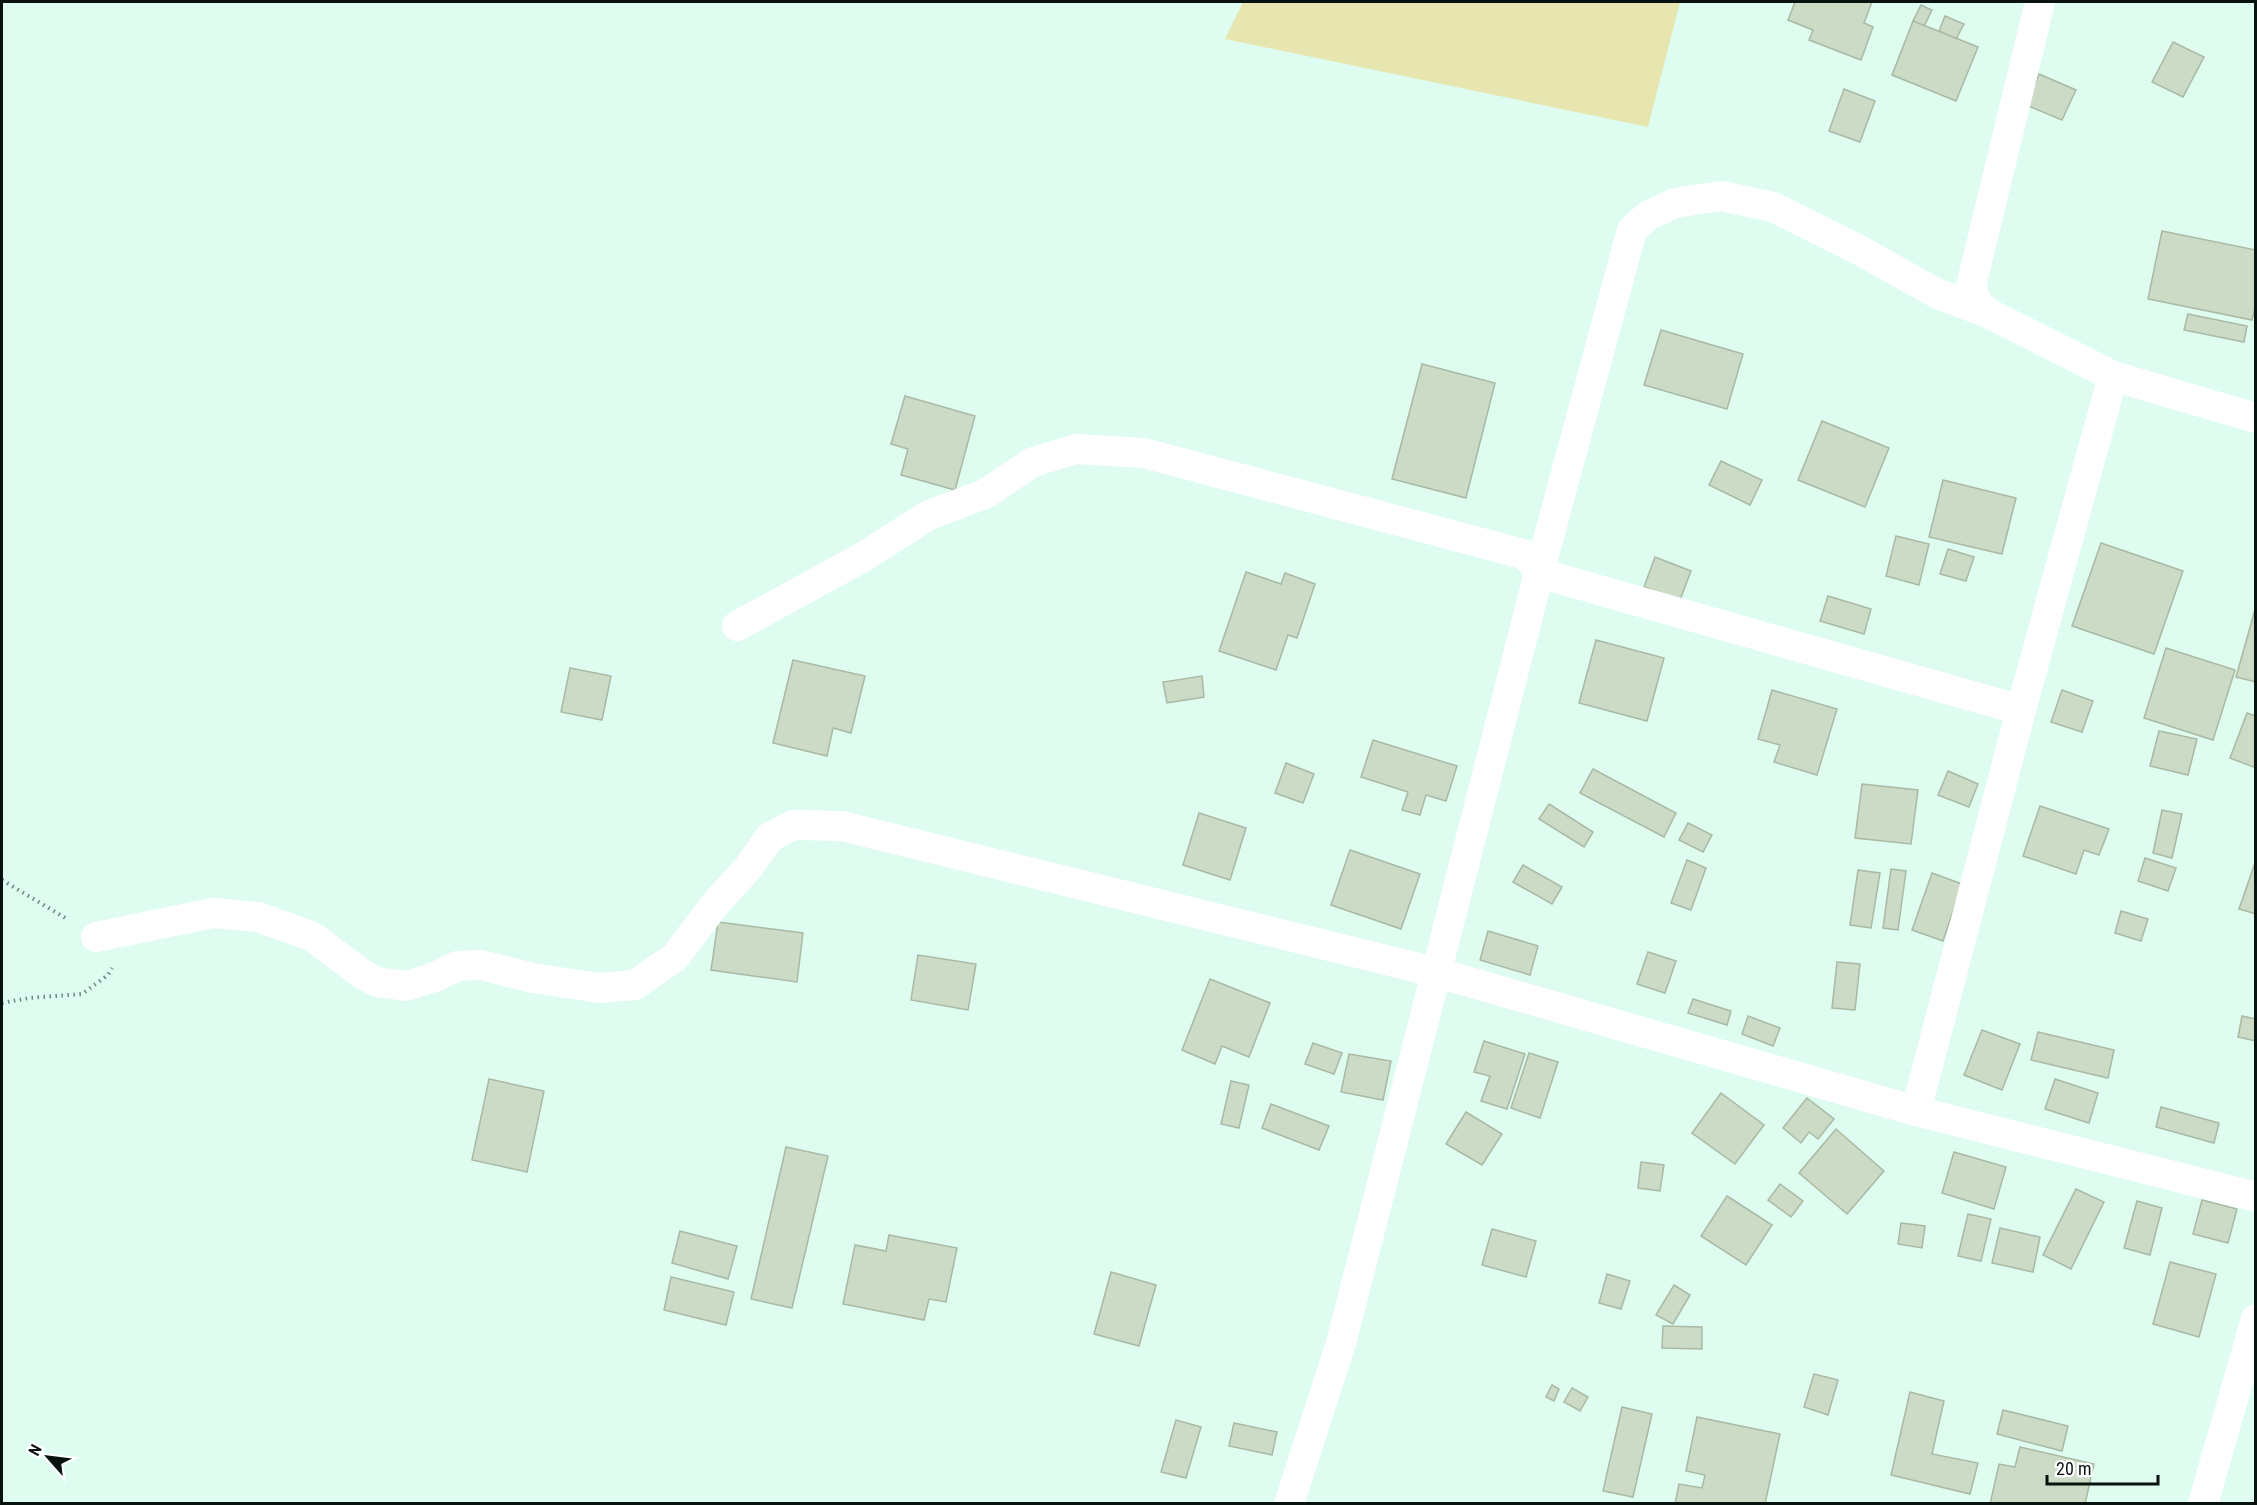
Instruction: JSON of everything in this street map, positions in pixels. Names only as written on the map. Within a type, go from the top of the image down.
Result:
[{"type":"street","points":[[1990,314],[1977,303],[1971,286],[2040,2]]},
{"type":"street","points":[[1289,1503],[1341,1343],[1539,573],[1632,230],[1649,215],[1675,203],[1720,196],[1773,207],[1861,250],[1936,293],[1990,314],[2114,376],[2256,418]]},
{"type":"street","points":[[1916,1111],[2021,710],[2114,376]]},
{"type":"street","points":[[737,626],[863,557],[929,515],[985,494],[1033,462],[1077,449],[1144,453],[1523,554],[1532,561],[1539,573],[2021,710]]},
{"type":"street","points":[[96,937],[213,913],[260,917],[314,937],[362,974],[377,982],[406,986],[435,977],[457,966],[482,965],[533,978],[599,988],[635,985],[675,957],[716,903],[748,868],[770,837],[793,825],[842,826],[1435,972],[1916,1111],[2256,1197]]},
{"type":"street","points":[[2203,1503],[2256,1319]]},
{"type":"path","points":[[2,880],[96,937]]},
{"type":"path","points":[[2,1003],[28,998],[82,994],[108,975],[127,931]]},
{"type":"green space","points":[[1243,2],[1680,2],[1648,127],[1225,39]]},
{"type":"building","points":[[1795,2],[1872,2],[1864,23],[1873,27],[1861,60],[1809,40],[1813,30],[1788,20]]},
{"type":"building","points":[[1921,5],[1932,10],[1924,26],[1913,21]]},
{"type":"building","points":[[1945,16],[1964,24],[1956,39],[1939,31]]},
{"type":"building","points":[[1913,21],[1978,47],[1956,101],[1892,75]]},
{"type":"building","points":[[2173,42],[2204,57],[2183,97],[2152,82]]},
{"type":"building","points":[[2039,74],[2076,90],[2062,120],[2026,105]]},
{"type":"building","points":[[1844,89],[1875,101],[1860,142],[1829,131]]},
{"type":"building","points":[[2162,231],[2256,250],[2256,304],[2252,320],[2148,299]]},
{"type":"building","points":[[2188,314],[2247,326],[2244,342],[2184,330]]},
{"type":"building","points":[[1661,330],[1743,354],[1727,409],[1644,385]]},
{"type":"building","points":[[1422,364],[1495,383],[1466,498],[1392,479]]},
{"type":"building","points":[[905,396],[975,416],[955,490],[901,475],[908,449],[891,444]]},
{"type":"building","points":[[1822,421],[1889,448],[1865,507],[1798,480]]},
{"type":"building","points":[[1721,461],[1762,480],[1750,505],[1709,485]]},
{"type":"building","points":[[1943,480],[2016,498],[2002,554],[1929,537]]},
{"type":"building","points":[[1896,536],[1929,544],[1919,585],[1886,576]]},
{"type":"building","points":[[2101,543],[2183,571],[2154,654],[2072,626]]},
{"type":"building","points":[[1948,549],[1974,557],[1966,581],[1940,574]]},
{"type":"building","points":[[1655,557],[1691,571],[1680,600],[1644,587]]},
{"type":"building","points":[[1246,572],[1281,584],[1285,573],[1315,584],[1297,638],[1288,635],[1276,670],[1219,651]]},
{"type":"building","points":[[1828,596],[1871,609],[1864,634],[1820,621]]},
{"type":"building","points":[[2256,606],[2256,682],[2236,677]]},
{"type":"building","points":[[1596,640],[1664,658],[1647,721],[1579,703]]},
{"type":"building","points":[[2166,648],[2235,670],[2213,740],[2144,718]]},
{"type":"building","points":[[793,660],[865,676],[851,733],[833,728],[827,756],[773,743]]},
{"type":"building","points":[[570,668],[611,676],[602,720],[561,712]]},
{"type":"building","points":[[1202,676],[1204,697],[1167,703],[1163,682]]},
{"type":"building","points":[[1772,690],[1837,709],[1817,775],[1774,762],[1780,745],[1758,739]]},
{"type":"building","points":[[2062,690],[2093,701],[2082,732],[2051,722]]},
{"type":"building","points":[[2247,713],[2256,716],[2256,768],[2230,758]]},
{"type":"building","points":[[2159,731],[2197,739],[2188,775],[2150,766]]},
{"type":"building","points":[[1373,740],[1457,766],[1446,801],[1426,795],[1420,815],[1402,810],[1408,792],[1361,777]]},
{"type":"building","points":[[1286,763],[1314,774],[1303,803],[1275,793]]},
{"type":"building","points":[[1593,769],[1676,813],[1664,837],[1580,793]]},
{"type":"building","points":[[1948,771],[1978,784],[1969,807],[1938,795]]},
{"type":"building","points":[[1862,784],[1918,790],[1911,844],[1855,838]]},
{"type":"building","points":[[1549,804],[1593,832],[1584,847],[1539,819]]},
{"type":"building","points":[[2040,806],[2109,829],[2099,855],[2084,850],[2076,874],[2023,856]]},
{"type":"building","points":[[2162,810],[2182,814],[2172,858],[2153,853]]},
{"type":"building","points":[[1199,813],[1246,828],[1230,880],[1183,865]]},
{"type":"building","points":[[1688,823],[1712,835],[1703,852],[1679,840]]},
{"type":"building","points":[[1350,850],[1420,874],[1401,929],[1331,905]]},
{"type":"building","points":[[2145,858],[2176,868],[2168,891],[2138,881]]},
{"type":"building","points":[[1687,860],[1706,868],[1691,910],[1671,903]]},
{"type":"building","points":[[2256,860],[2256,914],[2239,909]]},
{"type":"building","points":[[1523,865],[1562,887],[1552,904],[1513,882]]},
{"type":"building","points":[[1891,869],[1906,871],[1898,930],[1883,928]]},
{"type":"building","points":[[1858,870],[1880,873],[1871,928],[1850,925]]},
{"type":"building","points":[[1932,873],[1962,884],[1943,941],[1912,930]]},
{"type":"building","points":[[2121,911],[2148,919],[2141,941],[2115,933]]},
{"type":"building","points":[[718,922],[803,933],[797,982],[711,970]]},
{"type":"building","points":[[1488,931],[1538,946],[1530,975],[1480,960]]},
{"type":"building","points":[[1648,952],[1676,961],[1665,993],[1637,984]]},
{"type":"building","points":[[918,955],[976,964],[968,1010],[911,1000]]},
{"type":"building","points":[[1837,962],[1860,964],[1855,1010],[1832,1008]]},
{"type":"building","points":[[1210,979],[1270,1003],[1249,1057],[1222,1046],[1215,1064],[1182,1050]]},
{"type":"building","points":[[1693,999],[1731,1011],[1727,1025],[1688,1013]]},
{"type":"building","points":[[1748,1016],[1780,1028],[1773,1046],[1742,1034]]},
{"type":"building","points":[[2242,1016],[2256,1019],[2256,1041],[2238,1037]]},
{"type":"building","points":[[1982,1030],[2020,1044],[2002,1090],[1964,1075]]},
{"type":"building","points":[[2038,1032],[2114,1050],[2108,1078],[2031,1060]]},
{"type":"building","points":[[1484,1041],[1525,1054],[1507,1109],[1481,1101],[1490,1076],[1474,1072]]},
{"type":"building","points":[[1313,1043],[1342,1053],[1334,1074],[1305,1064]]},
{"type":"building","points":[[1529,1053],[1558,1062],[1540,1118],[1511,1108]]},
{"type":"building","points":[[1349,1054],[1391,1061],[1383,1100],[1341,1092]]},
{"type":"building","points":[[489,1079],[544,1091],[527,1172],[472,1160]]},
{"type":"building","points":[[2055,1079],[2098,1093],[2089,1123],[2045,1109]]},
{"type":"building","points":[[1231,1081],[1249,1085],[1239,1128],[1221,1124]]},
{"type":"building","points":[[1721,1093],[1764,1125],[1735,1164],[1692,1133]]},
{"type":"building","points":[[1807,1098],[1834,1119],[1818,1139],[1809,1132],[1801,1143],[1783,1128]]},
{"type":"building","points":[[1271,1104],[1329,1126],[1319,1150],[1262,1128]]},
{"type":"building","points":[[2161,1107],[2219,1123],[2214,1143],[2156,1127]]},
{"type":"building","points":[[1466,1112],[1502,1134],[1482,1165],[1446,1144]]},
{"type":"building","points":[[1836,1129],[1884,1171],[1847,1214],[1799,1173]]},
{"type":"building","points":[[786,1147],[828,1156],[792,1308],[751,1299]]},
{"type":"building","points":[[1954,1152],[2006,1167],[1994,1209],[1942,1193]]},
{"type":"building","points":[[1641,1162],[1664,1165],[1660,1191],[1638,1188]]},
{"type":"building","points":[[1780,1184],[1803,1201],[1791,1217],[1768,1200]]},
{"type":"building","points":[[2076,1189],[2104,1202],[2071,1269],[2043,1255]]},
{"type":"building","points":[[1727,1196],[1772,1225],[1746,1265],[1701,1236]]},
{"type":"building","points":[[2202,1200],[2237,1209],[2228,1243],[2193,1234]]},
{"type":"building","points":[[2137,1201],[2162,1208],[2150,1255],[2124,1248]]},
{"type":"building","points":[[1968,1214],[1991,1219],[1981,1261],[1958,1256]]},
{"type":"building","points":[[1901,1223],[1925,1226],[1922,1248],[1898,1244]]},
{"type":"building","points":[[2000,1228],[2040,1237],[2033,1272],[1992,1263]]},
{"type":"building","points":[[1492,1229],[1536,1241],[1526,1277],[1482,1265]]},
{"type":"building","points":[[680,1231],[737,1246],[728,1279],[672,1263]]},
{"type":"building","points":[[889,1235],[957,1248],[946,1302],[929,1299],[924,1320],[843,1304],[855,1245],[886,1251]]},
{"type":"building","points":[[2170,1262],[2216,1274],[2199,1337],[2153,1324]]},
{"type":"building","points":[[1111,1272],[1156,1285],[1139,1346],[1094,1334]]},
{"type":"building","points":[[1607,1274],[1630,1281],[1621,1309],[1599,1303]]},
{"type":"building","points":[[671,1277],[734,1292],[726,1325],[664,1310]]},
{"type":"building","points":[[1674,1285],[1690,1295],[1673,1324],[1656,1315]]},
{"type":"building","points":[[1663,1326],[1702,1327],[1702,1349],[1662,1348]]},
{"type":"building","points":[[1814,1374],[1838,1380],[1828,1415],[1804,1407]]},
{"type":"building","points":[[1552,1385],[1559,1389],[1554,1401],[1546,1397]]},
{"type":"building","points":[[1572,1388],[1588,1397],[1580,1411],[1564,1402]]},
{"type":"building","points":[[1910,1392],[1944,1401],[1932,1454],[1978,1463],[1970,1494],[1891,1475]]},
{"type":"building","points":[[1622,1407],[1652,1414],[1633,1497],[1603,1491]]},
{"type":"building","points":[[2003,1410],[2068,1426],[2062,1451],[1997,1434]]},
{"type":"building","points":[[1697,1417],[1780,1434],[1765,1504],[1675,1504],[1679,1484],[1702,1488],[1705,1475],[1686,1471]]},
{"type":"building","points":[[1176,1420],[1201,1427],[1186,1478],[1161,1472]]},
{"type":"building","points":[[1234,1423],[1277,1432],[1272,1455],[1229,1446]]},
{"type":"building","points":[[2020,1447],[2094,1464],[2085,1504],[1990,1504],[1999,1464],[2015,1467]]}]
